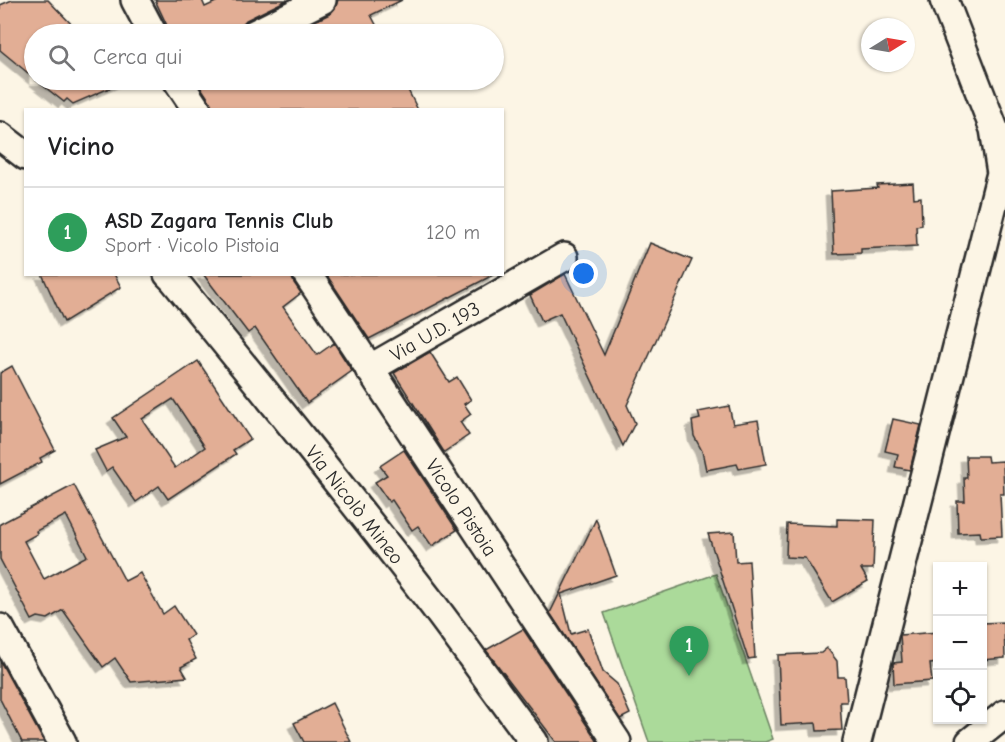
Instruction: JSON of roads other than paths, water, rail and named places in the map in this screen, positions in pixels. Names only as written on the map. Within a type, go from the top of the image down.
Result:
[{"type":"street","points":[[135,0],[148,24]]},
{"type":"street","points":[[274,24],[322,0]]},
{"type":"street","points":[[857,742],[1001,173],[994,129],[944,0]]},
{"type":"street","points":[[184,90],[196,108]]},
{"type":"street","points":[[0,136],[24,154]]},
{"type":"street","name":"Via U.D. 193","points":[[369,369],[564,257]]},
{"type":"street","name":"Vicolo Pistoia","points":[[308,276],[617,742]]},
{"type":"street","name":"Via Nicolò Mineo","points":[[182,279],[238,358],[436,608],[534,742]]},
{"type":"street","points":[[0,628],[62,742]]},
{"type":"street","points":[[970,742],[1005,714]]},
{"type":"place","name":"ASD Zagara Tennis Club","points":[[689,676]]}]
